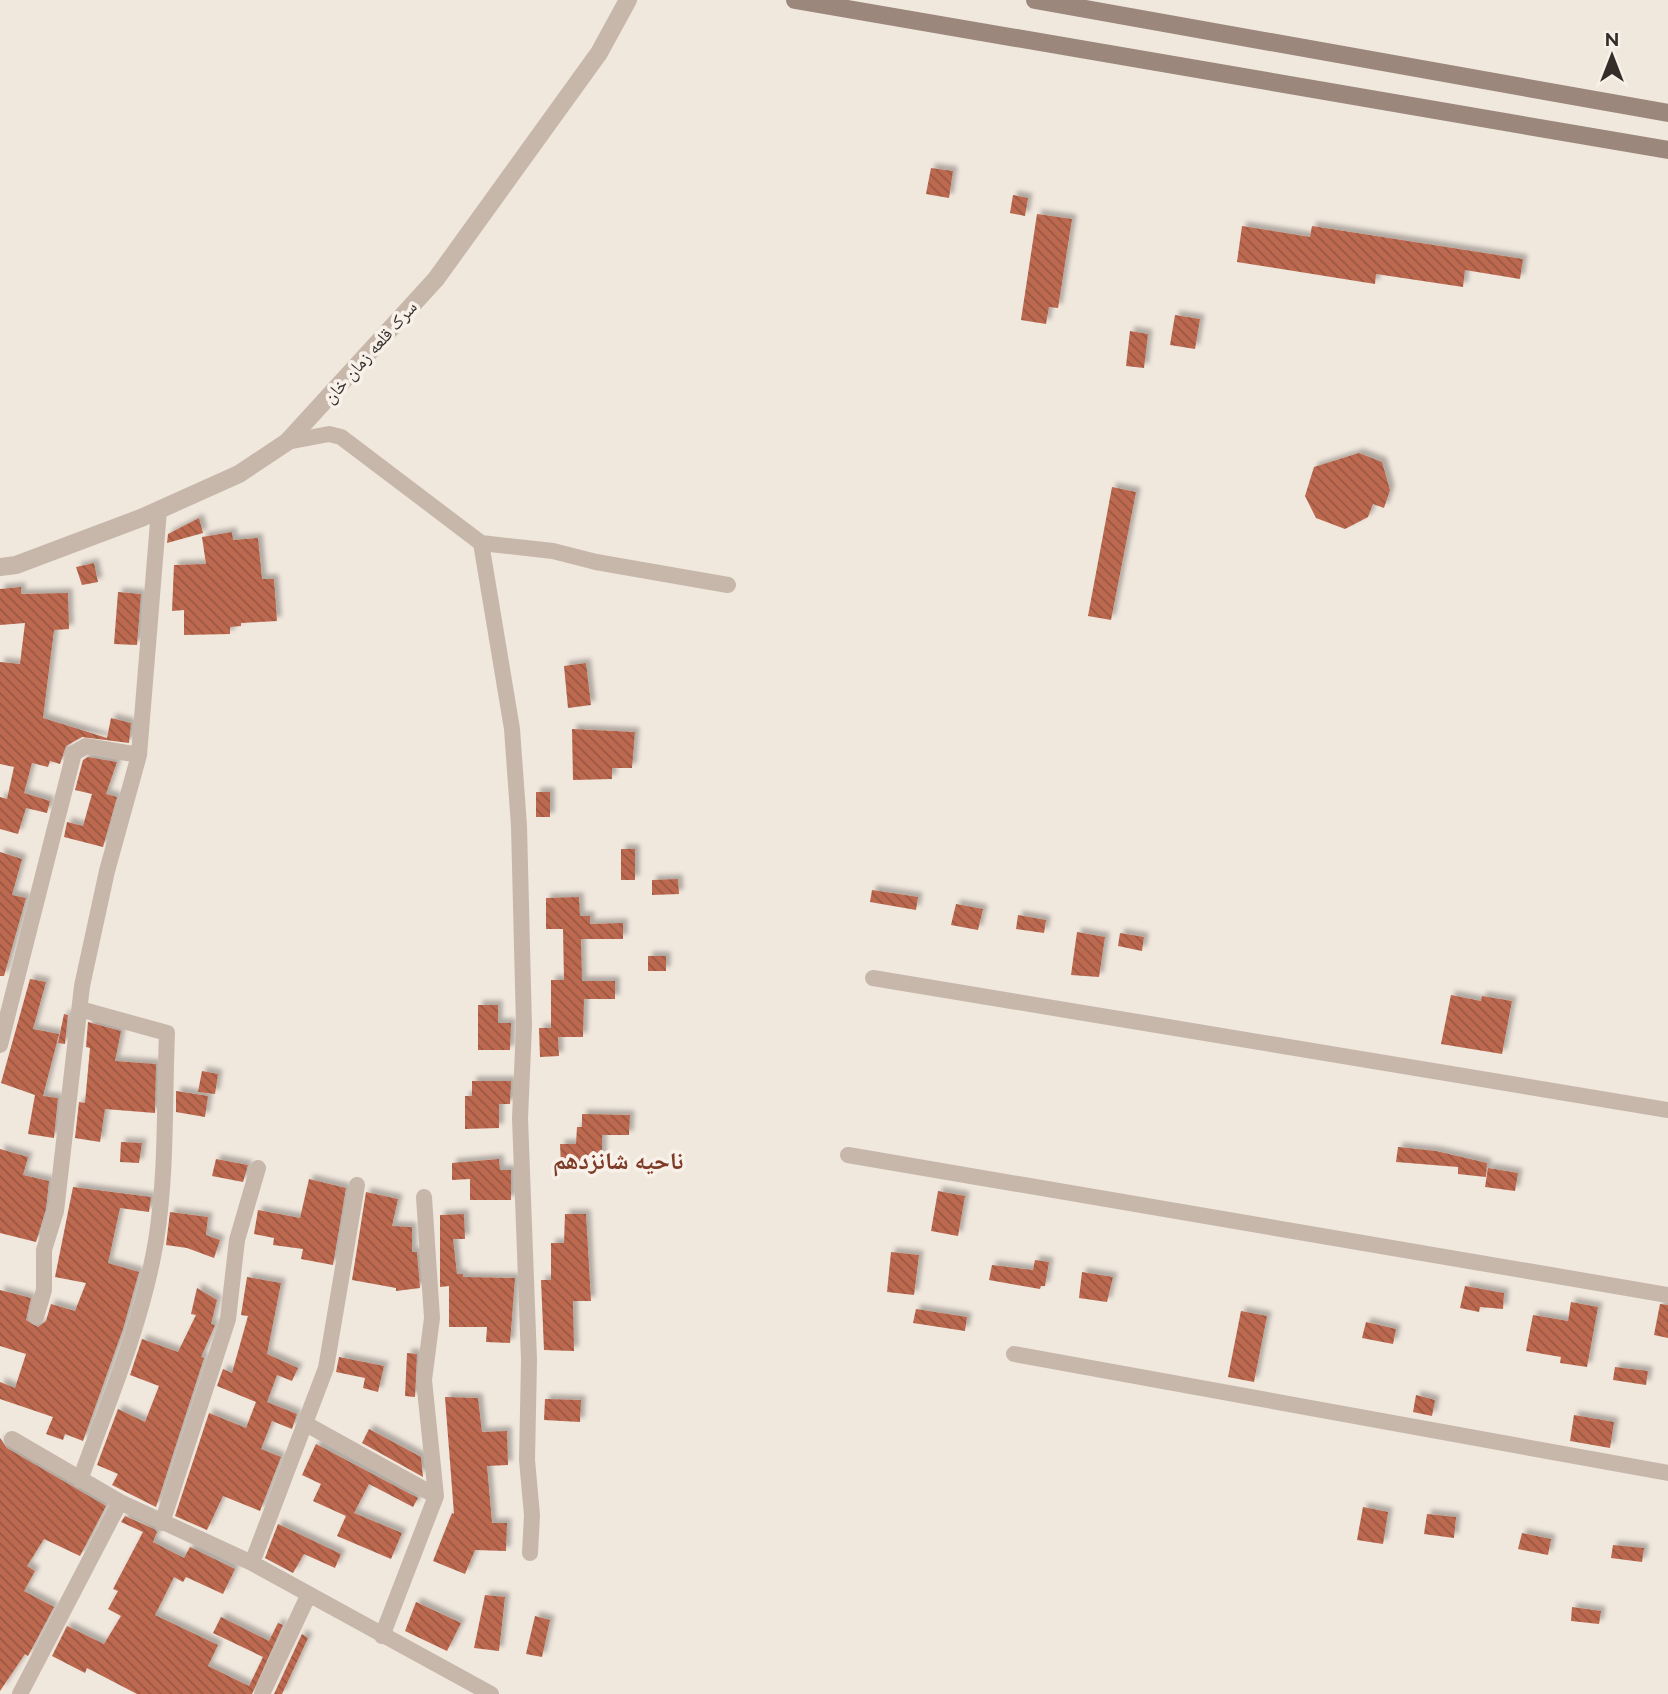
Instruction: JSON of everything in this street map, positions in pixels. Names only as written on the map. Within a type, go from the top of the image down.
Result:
[{"type":"main road","points":[[795,0],[1668,150]]},
{"type":"main road","points":[[1035,0],[1668,113]]},
{"type":"street","name":"سرک قلعه زمان خان","points":[[0,567],[16,565],[159,510],[239,474],[287,442],[436,279],[599,53],[628,0]]},
{"type":"street","points":[[287,442],[329,435],[341,437],[481,543],[553,551],[596,562],[728,585]]},
{"type":"street","points":[[36,1317],[44,1290],[44,1250],[56,1211],[80,1009],[107,871],[139,755],[159,510]]},
{"type":"street","points":[[481,543],[512,729],[519,826],[524,1026],[520,1118],[529,1360],[527,1460],[532,1515],[530,1553]]},
{"type":"street","points":[[0,1045],[74,753],[86,746],[139,755]]},
{"type":"street","points":[[873,978],[1668,1110]]},
{"type":"street","points":[[80,1009],[167,1033],[163,1178],[156,1241],[140,1316],[80,1480]]},
{"type":"street","points":[[848,1155],[1668,1295]]},
{"type":"street","points":[[162,1523],[228,1319],[237,1240],[258,1168]]},
{"type":"street","points":[[252,1563],[326,1368],[357,1185]]},
{"type":"street","points":[[382,1636],[436,1496],[424,1380],[432,1318],[424,1197]]},
{"type":"street","points":[[1014,1354],[1668,1473]]},
{"type":"street","points":[[306,1424],[436,1496]]},
{"type":"street","points":[[12,1439],[120,1502],[252,1563],[491,1694]]},
{"type":"street","points":[[20,1694],[120,1502]]},
{"type":"street","points":[[262,1694],[308,1596]]},
{"type":"building","points":[[931,168],[953,171],[949,198],[926,194]]},
{"type":"building","points":[[1013,195],[1028,198],[1025,216],[1010,213]]},
{"type":"building","points":[[1037,214],[1072,219],[1058,308],[1049,307],[1046,324],[1021,320]]},
{"type":"building","points":[[1242,226],[1310,237],[1312,226],[1523,259],[1520,279],[1465,270],[1463,287],[1376,274],[1375,284],[1237,262]]},
{"type":"building","points":[[1175,315],[1200,319],[1195,349],[1170,345]]},
{"type":"building","points":[[1130,331],[1148,334],[1144,368],[1126,366]]},
{"type":"building","points":[[1359,453],[1382,462],[1390,490],[1384,508],[1373,504],[1368,517],[1345,529],[1316,518],[1305,496],[1314,467]]},
{"type":"building","points":[[1112,487],[1136,492],[1111,620],[1088,616]]},
{"type":"building","points":[[199,518],[203,533],[167,543],[168,534]]},
{"type":"building","points":[[232,532],[233,540],[258,538],[262,579],[274,579],[277,621],[241,623],[241,626],[230,627],[230,634],[184,635],[184,610],[172,611],[174,565],[206,564],[202,537]]},
{"type":"building","points":[[94,563],[98,582],[82,585],[76,567]]},
{"type":"building","points":[[21,587],[21,594],[68,593],[69,629],[54,630],[43,718],[107,738],[111,718],[131,723],[129,743],[82,737],[66,746],[60,764],[50,761],[48,767],[32,763],[24,793],[50,801],[47,813],[26,808],[18,834],[0,829],[0,797],[7,799],[14,767],[0,764],[0,662],[20,664],[25,623],[0,625],[0,589]]},
{"type":"building","points":[[118,592],[141,594],[137,645],[114,644]]},
{"type":"building","points":[[586,663],[591,705],[568,708],[564,666]]},
{"type":"building","points":[[572,729],[635,732],[632,768],[612,768],[612,779],[573,780]]},
{"type":"building","points":[[88,757],[117,762],[106,794],[117,797],[103,847],[64,837],[67,822],[83,826],[92,794],[75,790],[83,760]]},
{"type":"building","points":[[536,792],[550,792],[550,817],[536,817]]},
{"type":"building","points":[[621,849],[635,849],[635,880],[621,880]]},
{"type":"building","points":[[0,852],[22,859],[12,895],[26,898],[4,976],[0,976]]},
{"type":"building","points":[[678,879],[679,894],[652,895],[652,880]]},
{"type":"building","points":[[872,890],[918,897],[916,910],[870,902]]},
{"type":"building","points":[[579,897],[580,916],[590,916],[590,924],[623,923],[623,939],[581,939],[582,981],[615,981],[615,999],[584,999],[583,1037],[558,1037],[559,1056],[540,1057],[539,1028],[551,1028],[551,980],[564,980],[563,929],[546,929],[546,898]]},
{"type":"building","points":[[956,904],[983,909],[978,930],[951,925]]},
{"type":"building","points":[[1018,915],[1046,920],[1044,933],[1016,929]]},
{"type":"building","points":[[1077,932],[1105,937],[1099,977],[1071,975]]},
{"type":"building","points":[[1120,933],[1144,937],[1142,951],[1118,946]]},
{"type":"building","points":[[648,956],[666,956],[666,971],[648,971]]},
{"type":"building","points":[[30,979],[46,982],[33,1029],[59,1034],[43,1096],[58,1098],[54,1138],[28,1134],[35,1095],[1,1083]]},
{"type":"building","points":[[1451,995],[1481,1001],[1482,996],[1512,1001],[1502,1054],[1441,1044]]},
{"type":"building","points":[[478,1005],[498,1005],[498,1023],[511,1023],[510,1050],[478,1050]]},
{"type":"building","points":[[64,1014],[68,1015],[65,1044],[58,1043]]},
{"type":"building","points":[[88,1022],[121,1031],[115,1061],[156,1064],[155,1113],[105,1109],[100,1142],[75,1138],[79,1102],[85,1103],[90,1048],[86,1047]]},
{"type":"building","points":[[202,1071],[218,1074],[215,1094],[198,1092]]},
{"type":"building","points":[[472,1081],[511,1081],[510,1104],[499,1104],[499,1128],[465,1129],[465,1096],[472,1096]]},
{"type":"building","points":[[176,1091],[208,1096],[205,1117],[176,1112]]},
{"type":"building","points":[[582,1114],[630,1115],[629,1135],[602,1135],[602,1164],[561,1165],[560,1144],[576,1144],[577,1127],[582,1127]]},
{"type":"building","points":[[121,1142],[142,1143],[139,1163],[120,1162]]},
{"type":"building","points":[[1398,1147],[1436,1151],[1487,1163],[1486,1177],[1458,1174],[1458,1167],[1396,1162]]},
{"type":"building","points":[[0,1149],[28,1157],[23,1175],[49,1181],[46,1209],[36,1242],[0,1233]]},
{"type":"building","points":[[216,1159],[248,1165],[243,1182],[212,1176]]},
{"type":"building","points":[[499,1159],[500,1170],[511,1170],[511,1200],[470,1200],[470,1179],[452,1180],[452,1163]]},
{"type":"building","points":[[1488,1168],[1518,1173],[1515,1191],[1485,1187]]},
{"type":"building","points":[[309,1179],[346,1188],[333,1265],[301,1259],[303,1249],[273,1245],[274,1238],[254,1234],[258,1210],[300,1218]]},
{"type":"building","points":[[73,1187],[151,1197],[149,1212],[120,1208],[108,1263],[139,1272],[123,1329],[83,1441],[65,1434],[63,1440],[46,1434],[53,1417],[0,1399],[0,1382],[15,1388],[26,1354],[0,1346],[0,1290],[31,1298],[26,1320],[38,1327],[46,1321],[51,1304],[75,1311],[86,1283],[55,1277]]},
{"type":"building","points":[[938,1191],[965,1196],[958,1236],[931,1231]]},
{"type":"building","points":[[366,1192],[398,1199],[392,1226],[412,1227],[412,1252],[417,1252],[420,1288],[396,1291],[396,1288],[352,1280]]},
{"type":"building","points":[[170,1212],[208,1217],[206,1235],[220,1240],[214,1258],[187,1248],[166,1245]]},
{"type":"building","points":[[464,1214],[465,1239],[453,1239],[457,1274],[463,1274],[463,1277],[515,1278],[510,1343],[486,1342],[487,1327],[449,1327],[449,1286],[440,1287],[440,1215]]},
{"type":"building","points":[[565,1214],[586,1214],[591,1301],[573,1301],[574,1351],[544,1350],[541,1280],[551,1280],[551,1243],[564,1243]]},
{"type":"building","points":[[891,1252],[919,1255],[914,1295],[887,1292]]},
{"type":"building","points":[[1035,1260],[1049,1262],[1045,1286],[1040,1289],[989,1280],[992,1265],[1033,1270]]},
{"type":"building","points":[[1082,1272],[1113,1277],[1107,1302],[1079,1298]]},
{"type":"building","points":[[247,1277],[281,1283],[267,1354],[298,1368],[292,1381],[277,1375],[267,1402],[297,1414],[292,1429],[272,1421],[261,1449],[281,1457],[260,1511],[223,1496],[207,1530],[175,1516],[209,1413],[246,1428],[256,1402],[217,1386],[223,1369],[232,1373],[248,1316],[241,1315]]},
{"type":"building","points":[[1465,1286],[1504,1293],[1503,1309],[1480,1307],[1479,1312],[1460,1308]]},
{"type":"building","points":[[197,1288],[217,1300],[211,1324],[215,1325],[201,1357],[204,1358],[156,1507],[112,1485],[118,1474],[97,1465],[118,1409],[145,1422],[159,1386],[130,1375],[142,1339],[178,1352],[196,1315],[191,1314]]},
{"type":"building","points":[[1571,1302],[1598,1307],[1587,1367],[1560,1363],[1561,1357],[1526,1351],[1533,1315],[1568,1321]]},
{"type":"building","points":[[1660,1304],[1668,1305],[1668,1338],[1654,1335]]},
{"type":"building","points":[[916,1309],[967,1317],[965,1331],[913,1323]]},
{"type":"building","points":[[1241,1311],[1267,1316],[1254,1382],[1228,1377]]},
{"type":"building","points":[[1366,1322],[1396,1329],[1393,1344],[1362,1338]]},
{"type":"building","points":[[407,1353],[417,1354],[415,1397],[405,1396]]},
{"type":"building","points":[[339,1357],[384,1366],[378,1392],[363,1388],[365,1378],[336,1372]]},
{"type":"building","points":[[1615,1367],[1648,1371],[1646,1385],[1613,1380]]},
{"type":"building","points":[[1416,1395],[1435,1400],[1432,1416],[1413,1412]]},
{"type":"building","points":[[445,1397],[478,1398],[482,1432],[507,1431],[508,1465],[487,1466],[492,1523],[507,1523],[506,1551],[475,1550],[465,1574],[433,1561],[452,1513],[454,1514]]},
{"type":"building","points":[[545,1399],[581,1400],[580,1422],[544,1420]]},
{"type":"building","points":[[1574,1415],[1614,1422],[1610,1448],[1570,1441]]},
{"type":"building","points":[[369,1429],[421,1457],[423,1477],[362,1443]]},
{"type":"building","points":[[0,1438],[7,1448],[106,1506],[80,1556],[44,1539],[27,1566],[35,1571],[24,1591],[54,1607],[28,1656],[25,1654],[0,1691]]},
{"type":"building","points":[[316,1444],[418,1498],[413,1507],[369,1484],[354,1513],[402,1533],[391,1559],[337,1536],[346,1516],[313,1501],[321,1484],[302,1475]]},
{"type":"building","points":[[1363,1507],[1388,1512],[1383,1544],[1357,1540]]},
{"type":"building","points":[[1427,1514],[1456,1517],[1454,1538],[1424,1534]]},
{"type":"building","points":[[125,1516],[154,1529],[157,1532],[153,1542],[184,1558],[190,1547],[235,1569],[223,1594],[186,1577],[183,1582],[174,1577],[155,1615],[218,1645],[208,1666],[249,1686],[263,1657],[213,1633],[221,1617],[269,1641],[278,1623],[283,1625],[252,1694],[137,1694],[87,1668],[85,1673],[52,1656],[67,1626],[104,1644],[121,1616],[108,1609],[118,1591],[113,1589],[143,1532],[121,1522]]},
{"type":"building","points":[[278,1524],[341,1554],[335,1568],[304,1554],[293,1573],[265,1558]]},
{"type":"building","points":[[1522,1533],[1551,1539],[1548,1555],[1518,1549]]},
{"type":"building","points":[[1613,1545],[1644,1548],[1642,1562],[1611,1558]]},
{"type":"building","points":[[485,1595],[505,1597],[499,1651],[474,1648]]},
{"type":"building","points":[[416,1602],[461,1623],[447,1651],[405,1631]]},
{"type":"building","points":[[1572,1607],[1601,1611],[1599,1624],[1571,1621]]},
{"type":"building","points":[[535,1616],[550,1620],[542,1657],[526,1654]]},
{"type":"building","points":[[302,1634],[308,1638],[282,1694],[274,1694]]},
{"type":"district","name":"ناحیه شانزدهم","points":[[618,1161]]}]
